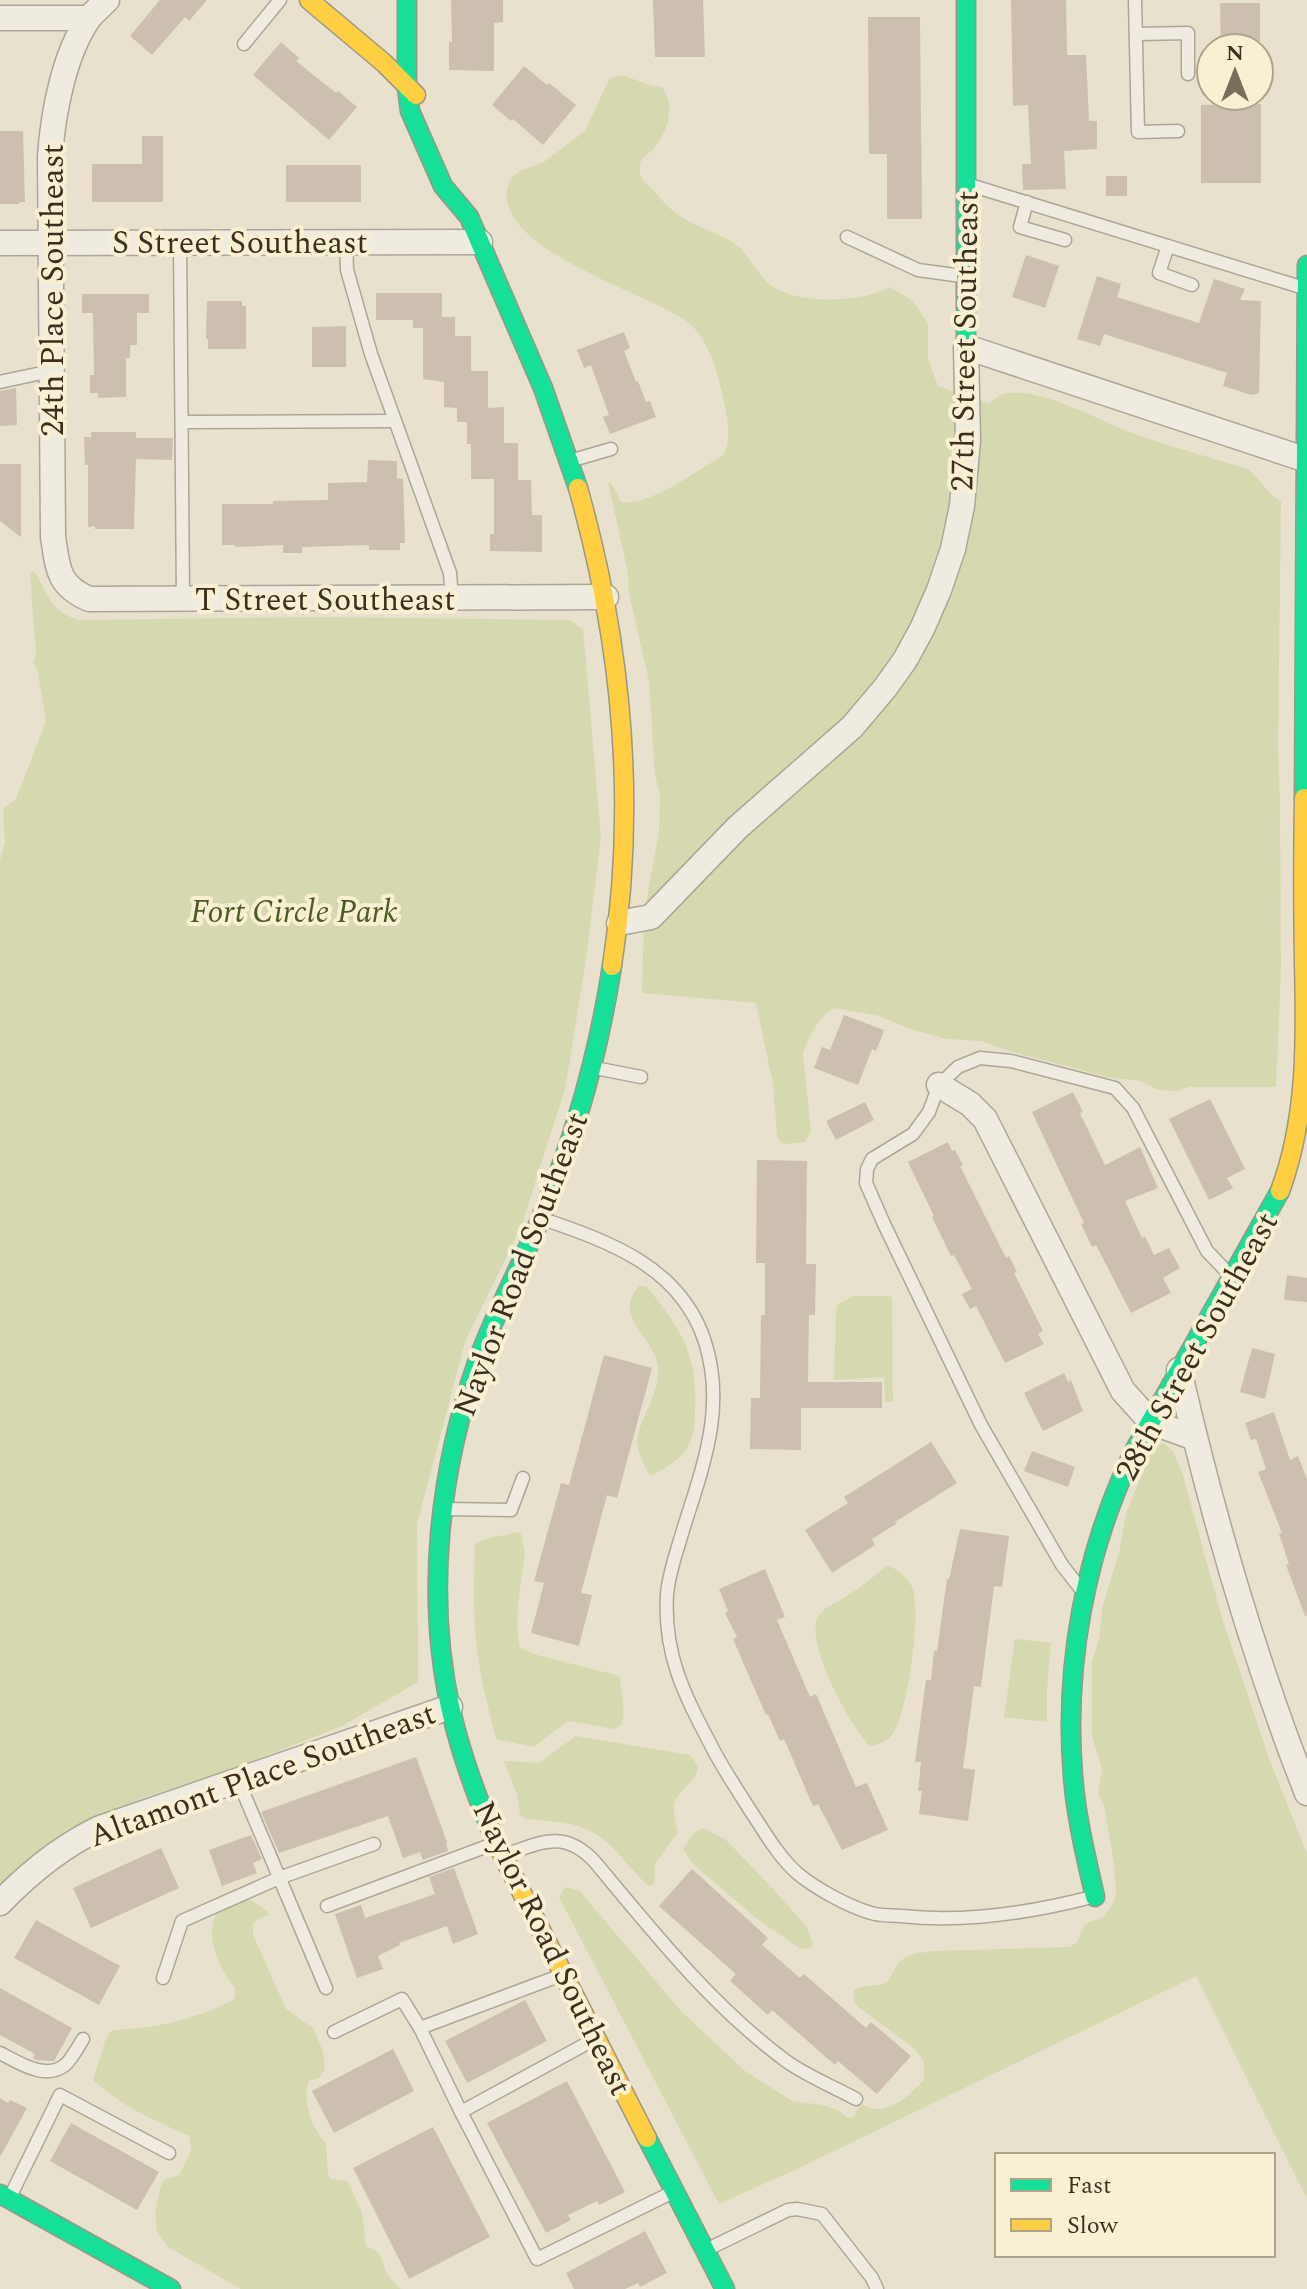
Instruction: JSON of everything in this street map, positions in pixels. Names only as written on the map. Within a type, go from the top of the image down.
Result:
[{"type":"street","points":[[0,18],[89,18],[107,0]]},
{"type":"street","points":[[309,0],[376,56],[430,110]]},
{"type":"street","name":"Naylor Road Southeast","points":[[407,0],[410,111],[443,186],[469,217],[480,242],[550,405],[592,532],[619,679],[624,760],[624,847],[619,923],[592,1067],[561,1168],[490,1328],[473,1374],[455,1441],[443,1509],[439,1600],[450,1707],[475,1793],[499,1850],[725,2289]]},
{"type":"street","name":"27th Street Southeast","points":[[619,923],[651,917],[737,828],[839,740],[905,660],[947,569],[958,528],[967,463],[966,0]]},
{"type":"street","name":"24th Place Southeast","points":[[58,568],[53,537],[50,156],[54,119],[66,72],[89,18]]},
{"type":"street","name":"Naylor Road Southeast","points":[[459,178],[465,193],[461,206]]},
{"type":"street","name":"S Street Southeast","points":[[0,243],[480,242]]},
{"type":"street","name":"28th Street Southeast","points":[[1095,1897],[1080,1826],[1072,1752],[1074,1666],[1086,1595],[1107,1517],[1123,1476],[1291,1168],[1307,1085],[1303,896],[1307,265]]},
{"type":"street","points":[[966,347],[1306,460]]},
{"type":"street","name":"T Street Southeast","points":[[58,568],[62,580],[71,590],[89,599],[606,597]]},
{"type":"street","points":[[939,1085],[970,1104],[985,1119],[1123,1391],[1151,1422],[1195,1438]]},
{"type":"street","points":[[1280,1191],[1307,1169]]},
{"type":"street","points":[[1179,1370],[1218,1525],[1252,1639],[1307,1793]]},
{"type":"street","name":"Altamont Place Southeast","points":[[0,1903],[51,1857],[93,1831],[450,1707]]},
{"type":"street","points":[[4,2196],[160,2286]]},
{"type":"lane","points":[[244,44],[280,0]]},
{"type":"lane","points":[[1135,0],[1138,132],[1178,131]]},
{"type":"lane","points":[[1136,34],[1188,33],[1188,74]]},
{"type":"lane","points":[[966,184],[1307,289]]},
{"type":"lane","points":[[1027,202],[1020,227],[1065,240]]},
{"type":"lane","points":[[847,237],[918,270],[965,276]]},
{"type":"lane","points":[[180,242],[183,599]]},
{"type":"lane","points":[[346,242],[347,270],[371,354],[450,573],[452,598]]},
{"type":"lane","points":[[1168,246],[1159,273],[1192,285]]},
{"type":"lane","points":[[0,382],[51,371]]},
{"type":"lane","points":[[182,422],[395,421]]},
{"type":"lane","points":[[570,461],[611,449]]},
{"type":"lane","points":[[1086,1595],[1062,1565],[981,1425],[884,1224],[866,1183],[867,1169],[872,1159],[913,1134],[929,1112],[939,1085],[958,1067],[980,1058],[1011,1061],[1115,1088],[1133,1108],[1207,1251],[1232,1277]]},
{"type":"lane","points":[[592,1067],[641,1077]]},
{"type":"lane","points":[[540,1218],[629,1252],[661,1275],[686,1303],[704,1338],[713,1372],[715,1400],[712,1429],[672,1566],[667,1593],[667,1622],[672,1659],[684,1694],[722,1765],[770,1841],[796,1872],[834,1897],[872,1913],[921,1918],[976,1918],[1044,1909],[1095,1897]]},
{"type":"lane","points":[[443,1509],[511,1510],[523,1478]]},
{"type":"lane","points":[[238,1780],[326,1988]]},
{"type":"lane","points":[[327,1906],[499,1850],[542,1841],[558,1841],[578,1847],[595,1862],[691,1976],[739,2021],[788,2062],[856,2099]]},
{"type":"lane","points":[[163,1978],[182,1921],[279,1878],[374,1844]]},
{"type":"lane","points":[[420,2028],[562,1975]]},
{"type":"lane","points":[[334,2032],[402,1999],[420,2028],[537,2259],[674,2192]]},
{"type":"lane","points":[[461,2112],[596,2038]]},
{"type":"lane","points":[[0,2053],[35,2070],[57,2069],[66,2064],[83,2039]]},
{"type":"lane","points":[[4,2196],[60,2095],[169,2153]]},
{"type":"lane","points":[[705,2251],[788,2210],[822,2214],[872,2278],[877,2289]]},
{"type":"green space","points":[[621,75],[662,87],[669,102],[663,134],[640,163],[644,182],[683,218],[737,245],[762,277],[778,290],[827,300],[862,296],[890,287],[913,301],[928,324],[928,358],[938,386],[990,404],[1001,395],[1017,393],[1057,402],[1129,432],[1248,469],[1281,501],[1278,748],[1281,969],[1276,1087],[1158,1090],[1141,1081],[1107,1077],[981,1041],[947,1039],[879,1016],[834,1008],[814,1028],[803,1054],[811,1132],[805,1142],[784,1144],[777,1135],[773,1084],[756,1003],[642,993],[644,914],[659,832],[660,796],[655,775],[649,681],[608,482],[621,502],[632,502],[659,493],[688,477],[724,455],[728,433],[726,411],[711,357],[690,324],[543,246],[520,226],[507,203],[511,178],[544,162],[585,131],[609,79]]},
{"type":"green space","name":"Fort Circle Park","points":[[33,571],[56,607],[78,620],[316,617],[570,620],[583,629],[601,837],[585,967],[565,1089],[521,1227],[465,1342],[417,1524],[418,1682],[342,1726],[230,1770],[148,1796],[66,1830],[0,1889],[0,861],[5,842],[3,809],[16,799],[46,721],[37,668],[33,664],[36,654],[30,573]]},
{"type":"green space","points":[[639,1286],[646,1286],[678,1330],[694,1375],[695,1424],[689,1445],[680,1457],[653,1475],[645,1467],[637,1444],[658,1378],[655,1356],[637,1327],[630,1308]]},
{"type":"green space","points":[[853,1296],[892,1298],[893,1402],[885,1402],[884,1377],[834,1380],[836,1312],[838,1304]]},
{"type":"green space","points":[[1163,1443],[1173,1451],[1182,1472],[1222,1618],[1269,1758],[1307,1854],[1307,2199],[1196,1976],[719,2204],[559,1897],[565,1887],[579,1890],[681,2011],[745,2071],[792,2101],[822,2105],[838,2110],[848,2118],[854,2117],[859,2106],[881,2109],[904,2098],[924,2080],[924,2062],[914,2048],[857,2006],[854,1992],[857,1988],[883,1984],[901,1960],[919,1953],[1070,1947],[1077,1942],[1085,1924],[1103,1917],[1114,1902],[1114,1863],[1104,1806],[1098,1794],[1102,1769],[1092,1736],[1092,1662],[1126,1514],[1150,1453],[1154,1446]]},
{"type":"green space","points":[[515,1532],[521,1534],[525,1554],[518,1604],[520,1648],[620,1676],[623,1718],[622,1724],[615,1729],[568,1721],[534,1747],[496,1739],[476,1640],[475,1544]]},
{"type":"green space","points":[[887,1566],[901,1573],[911,1585],[915,1615],[912,1662],[897,1725],[886,1740],[869,1745],[831,1683],[817,1645],[815,1629],[818,1617],[824,1610]]},
{"type":"green space","points":[[1015,1639],[1051,1643],[1047,1722],[1004,1717]]},
{"type":"green space","points":[[576,1736],[690,1755],[698,1766],[674,1805],[678,1832],[655,1864],[654,1884],[649,1886],[594,1833],[569,1824],[525,1819],[520,1814],[517,1794],[504,1761],[539,1763]]},
{"type":"green space","points":[[703,1828],[725,1839],[774,1890],[806,1926],[813,1945],[811,1948],[801,1949],[756,1918],[693,1864],[683,1849],[694,1833]]},
{"type":"green space","points":[[233,1890],[242,1892],[270,1914],[253,1924],[253,1935],[286,2009],[314,2029],[323,2052],[325,2069],[319,2078],[309,2081],[306,2095],[310,2116],[325,2143],[330,2179],[347,2181],[362,2212],[366,2246],[379,2254],[388,2275],[401,2289],[241,2289],[168,2247],[157,2232],[155,2213],[164,2180],[179,2175],[191,2151],[190,2136],[151,2119],[93,2080],[111,2031],[181,2020],[217,2008],[235,1998],[235,1988],[219,1963],[212,1934],[221,1895]]},
{"type":"building","points":[[160,0],[207,0],[189,21],[185,17],[152,55],[130,36]]},
{"type":"building","points":[[451,0],[503,0],[503,22],[494,23],[494,71],[449,70]]},
{"type":"building","points":[[653,0],[703,0],[705,57],[655,57]]},
{"type":"building","points":[[1011,0],[1066,0],[1067,55],[1086,55],[1089,121],[1097,121],[1097,149],[1064,151],[1066,189],[1023,190],[1022,164],[1031,164],[1028,105],[1013,106]]},
{"type":"building","points":[[1220,3],[1260,3],[1260,32],[1221,32]]},
{"type":"building","points":[[868,17],[920,17],[922,219],[887,219],[887,154],[869,154]]},
{"type":"building","points":[[281,42],[299,58],[296,61],[357,107],[329,140],[253,75]]},
{"type":"building","points":[[524,66],[576,105],[543,145],[492,105]]},
{"type":"building","points":[[1201,112],[1261,112],[1261,183],[1201,183]]},
{"type":"building","points":[[0,131],[23,131],[25,202],[19,204],[0,204]]},
{"type":"building","points":[[142,136],[163,136],[163,202],[92,202],[92,164],[142,164]]},
{"type":"building","points":[[286,165],[361,165],[361,202],[286,202]]},
{"type":"building","points":[[1106,176],[1127,176],[1127,196],[1106,196]]},
{"type":"building","points":[[1026,255],[1059,266],[1045,308],[1012,297]]},
{"type":"building","points":[[1097,276],[1121,284],[1117,297],[1199,323],[1214,279],[1245,289],[1240,300],[1261,301],[1259,393],[1251,395],[1223,386],[1227,373],[1104,334],[1100,346],[1077,339]]},
{"type":"building","points":[[376,293],[442,293],[442,317],[455,317],[455,336],[471,336],[471,371],[488,371],[488,408],[504,407],[504,443],[518,443],[518,480],[531,480],[532,515],[542,515],[542,552],[490,551],[490,534],[494,534],[494,479],[471,479],[471,444],[467,444],[467,422],[457,422],[457,408],[444,407],[444,382],[423,379],[423,328],[413,328],[413,320],[376,320]]},
{"type":"building","points":[[82,294],[149,294],[149,313],[137,313],[137,345],[130,345],[130,358],[126,358],[126,397],[98,398],[98,393],[90,393],[90,375],[94,375],[93,313],[82,313]]},
{"type":"building","points":[[207,301],[242,301],[242,306],[246,306],[246,349],[208,349]]},
{"type":"building","points":[[346,326],[346,367],[312,367],[312,327]]},
{"type":"building","points":[[624,332],[630,348],[624,351],[636,382],[646,402],[650,401],[656,417],[610,434],[603,417],[609,415],[591,365],[584,368],[577,350]]},
{"type":"building","points":[[16,388],[17,425],[0,426],[0,391]]},
{"type":"building","points":[[91,432],[136,432],[136,438],[173,438],[172,460],[136,459],[134,529],[88,527],[88,465],[85,465],[84,437],[91,437]]},
{"type":"building","points":[[368,460],[397,461],[397,478],[403,479],[405,543],[400,543],[400,550],[369,550],[369,545],[302,547],[302,553],[283,553],[283,545],[222,545],[222,504],[328,500],[328,483],[367,482]]},
{"type":"building","points":[[0,464],[21,464],[21,537],[0,521]]},
{"type":"building","points":[[844,1015],[884,1030],[876,1051],[872,1049],[858,1085],[814,1068],[822,1047],[830,1050]]},
{"type":"building","points":[[1073,1092],[1105,1165],[1140,1147],[1158,1188],[1125,1201],[1142,1238],[1145,1236],[1154,1255],[1169,1248],[1180,1268],[1163,1278],[1171,1293],[1131,1313],[1096,1245],[1092,1247],[1081,1224],[1084,1223],[1032,1112]]},
{"type":"building","points":[[1210,1099],[1245,1169],[1227,1178],[1233,1188],[1209,1200],[1169,1119]]},
{"type":"building","points":[[865,1102],[874,1120],[836,1140],[826,1121]]},
{"type":"building","points":[[948,1142],[963,1165],[960,1166],[1006,1258],[1009,1256],[1017,1272],[1014,1273],[1043,1331],[1038,1334],[1044,1344],[1005,1363],[976,1306],[970,1309],[962,1294],[972,1289],[954,1255],[951,1256],[908,1162]]},
{"type":"building","points":[[757,1160],[807,1161],[806,1264],[816,1264],[815,1315],[809,1315],[808,1382],[882,1382],[882,1408],[801,1408],[801,1450],[750,1449],[751,1398],[760,1398],[761,1315],[765,1315],[765,1263],[756,1263]]},
{"type":"building","points":[[1287,1275],[1307,1278],[1307,1302],[1284,1300]]},
{"type":"building","points":[[1252,1348],[1275,1354],[1265,1399],[1240,1392]]},
{"type":"building","points":[[604,1355],[652,1368],[617,1498],[607,1495],[581,1593],[592,1595],[579,1646],[531,1633],[544,1583],[534,1581],[561,1483],[569,1485]]},
{"type":"building","points":[[1064,1373],[1068,1382],[1071,1380],[1083,1411],[1043,1431],[1024,1393]]},
{"type":"building","points":[[1274,1412],[1290,1460],[1298,1456],[1307,1480],[1307,1616],[1286,1565],[1289,1564],[1279,1534],[1282,1533],[1258,1472],[1266,1469],[1256,1439],[1251,1440],[1245,1423]]},
{"type":"building","points":[[931,1442],[957,1483],[895,1522],[872,1539],[875,1545],[832,1573],[805,1530],[848,1503],[844,1497]]},
{"type":"building","points":[[1032,1451],[1075,1467],[1068,1487],[1024,1471]]},
{"type":"building","points":[[960,1529],[1009,1536],[1002,1587],[994,1586],[981,1687],[974,1686],[963,1768],[975,1770],[968,1821],[919,1814],[921,1762],[915,1762],[926,1680],[931,1680],[947,1579]]},
{"type":"building","points":[[765,1569],[785,1617],[777,1620],[810,1697],[816,1694],[856,1787],[867,1783],[888,1830],[842,1850],[818,1804],[813,1806],[784,1739],[780,1741],[766,1715],[725,1613],[728,1611],[719,1589]]},
{"type":"building","points":[[416,1757],[448,1851],[423,1860],[420,1852],[403,1858],[388,1816],[279,1853],[261,1812]]},
{"type":"building","points":[[251,1835],[262,1859],[253,1863],[257,1873],[222,1886],[209,1850]]},
{"type":"building","points":[[161,1848],[179,1888],[91,1928],[73,1888]]},
{"type":"building","points":[[454,1868],[478,1934],[453,1944],[447,1926],[399,1943],[378,1956],[383,1969],[357,1978],[335,1914],[361,1905],[365,1918],[435,1894],[429,1877]]},
{"type":"building","points":[[692,1869],[768,1938],[762,1945],[800,1978],[804,1974],[866,2028],[871,2022],[911,2056],[877,2094],[838,2061],[835,2065],[772,2010],[768,2015],[730,1981],[736,1974],[659,1906]]},
{"type":"building","points":[[36,1920],[120,1966],[99,2005],[14,1958]]},
{"type":"building","points":[[0,1988],[72,2028],[54,2061],[36,2060],[33,2058],[35,2054],[0,2035]]},
{"type":"building","points":[[525,2000],[547,2041],[467,2083],[445,2041]]},
{"type":"building","points":[[393,2049],[414,2091],[334,2133],[312,2091]]},
{"type":"building","points":[[567,2081],[625,2192],[568,2215],[571,2220],[546,2233],[487,2123]]},
{"type":"building","points":[[0,2098],[27,2108],[0,2157]]},
{"type":"building","points":[[71,2123],[159,2172],[137,2210],[50,2161]]},
{"type":"building","points":[[433,2127],[490,2237],[409,2279],[353,2168]]},
{"type":"building","points":[[645,2231],[667,2273],[640,2287],[638,2283],[625,2289],[574,2289],[566,2273]]},
{"type":"traffic: fast","points":[[407,0],[410,111],[443,186],[469,217],[543,388],[578,488]]},
{"type":"traffic: fast","points":[[966,0],[966,347]]},
{"type":"traffic: fast","points":[[1304,798],[1307,265]]},
{"type":"traffic: fast","points":[[499,1848],[460,1746],[443,1667],[438,1579],[445,1490],[478,1360],[544,1210],[577,1120],[601,1028],[612,966]]},
{"type":"traffic: fast","points":[[1095,1897],[1076,1807],[1071,1735],[1075,1652],[1091,1570],[1102,1530],[1133,1453],[1280,1191]]},
{"type":"traffic: fast","points":[[647,2138],[725,2289]]},
{"type":"traffic: fast","points":[[0,2194],[171,2289]]},
{"type":"traffic: slow","points":[[309,0],[384,63],[416,95]]},
{"type":"traffic: slow","points":[[578,488],[605,605],[621,725],[623,845],[620,906],[612,966]]},
{"type":"traffic: slow","points":[[1280,1191],[1295,1136],[1303,1079],[1304,798]]},
{"type":"traffic: slow","points":[[499,1848],[647,2138]]}]
